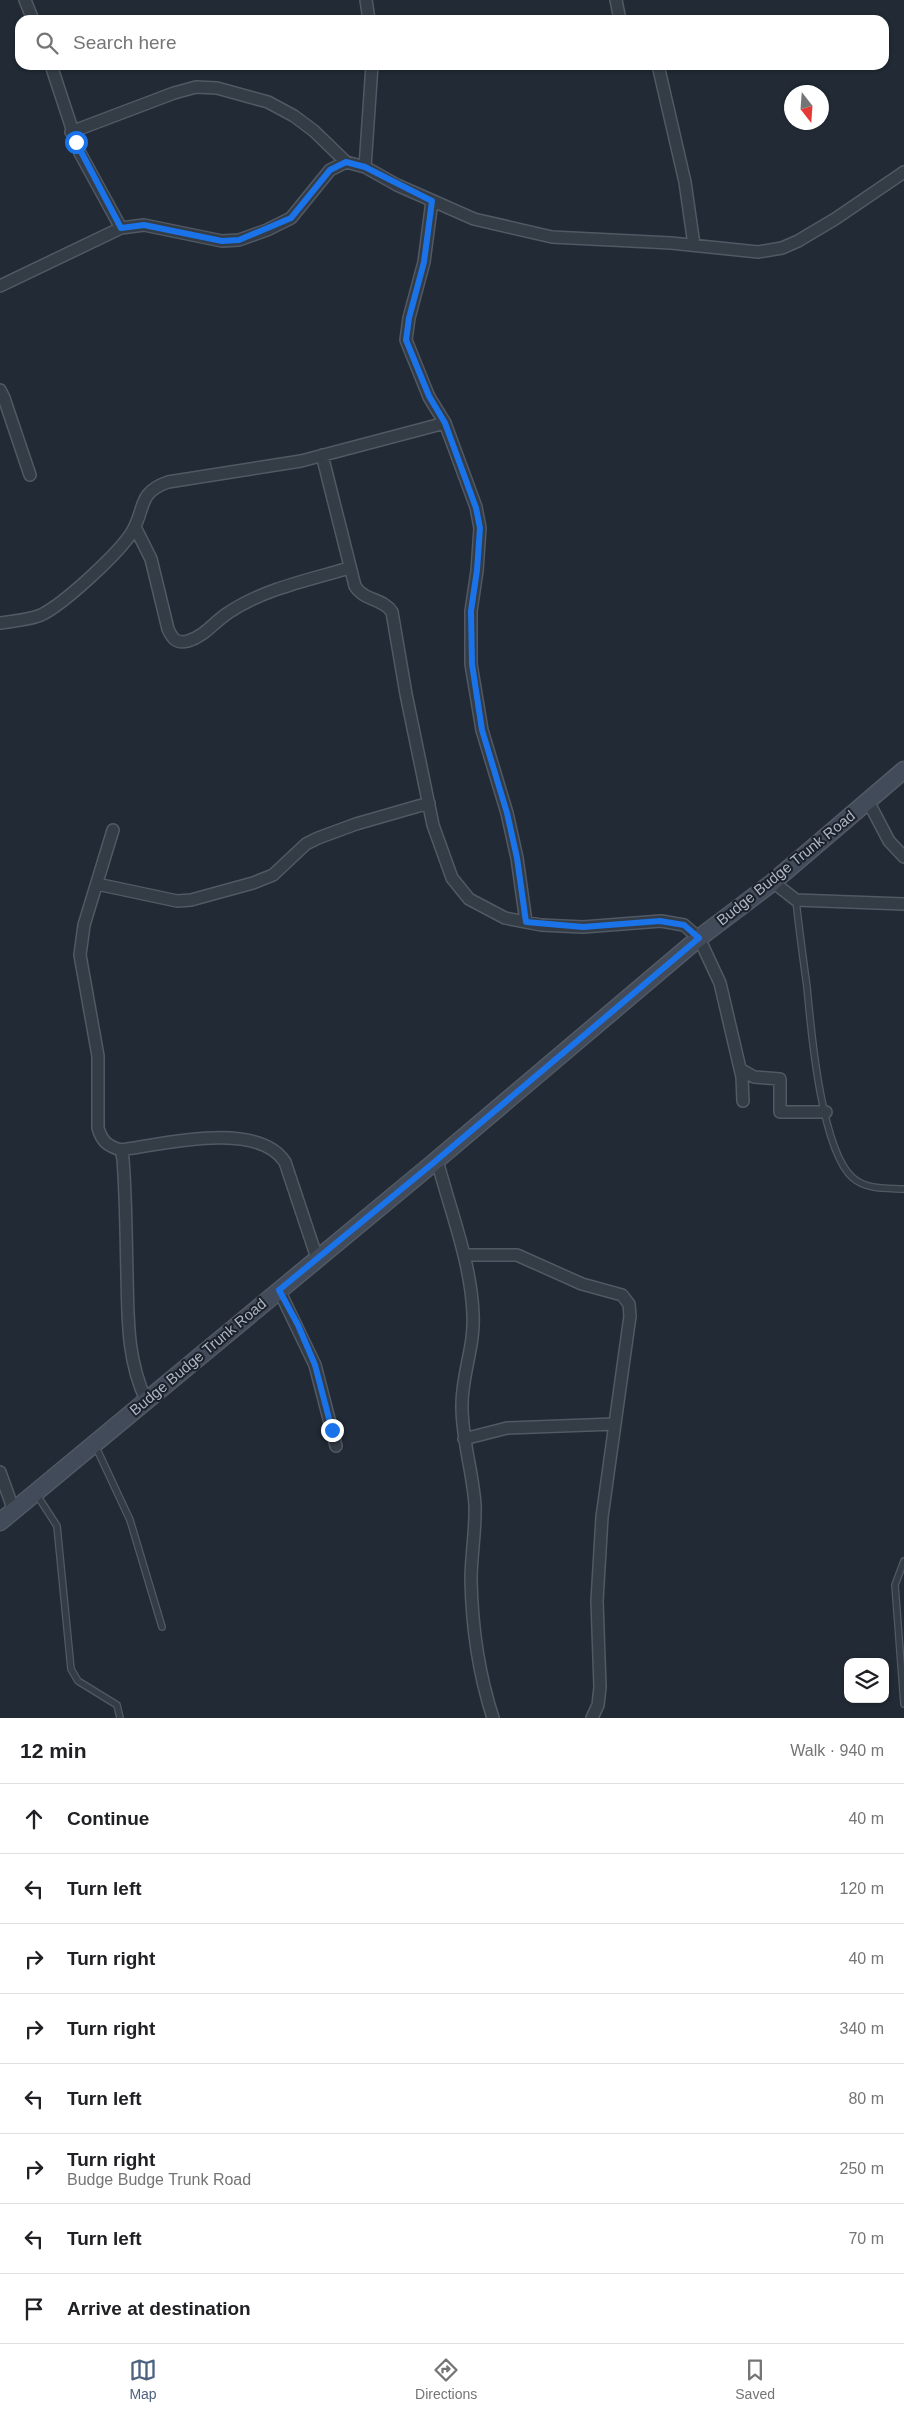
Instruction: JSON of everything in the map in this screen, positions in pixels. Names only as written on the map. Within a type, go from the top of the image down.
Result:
[{"type":"main road","name":"Budge Budge Trunk Road","points":[[0,1522],[437,1160],[699,938],[772,882],[904,770]]},
{"type":"street","points":[[25,0],[31,15]]},
{"type":"street","points":[[366,0],[368,15]]},
{"type":"street","points":[[616,0],[619,15]]},
{"type":"street","points":[[52,70],[71,132],[80,153],[121,228]]},
{"type":"street","points":[[365,167],[372,70]]},
{"type":"street","points":[[659,70],[684,174],[694,245]]},
{"type":"street","points":[[71,132],[174,93],[196,87],[217,88],[268,102],[294,116],[314,131],[346,162],[365,167],[432,201],[474,219],[552,237],[694,245],[758,252],[782,248],[835,219],[904,172]]},
{"type":"street","points":[[0,286],[121,228],[144,225],[222,241],[239,240],[291,218],[330,170],[346,162]]},
{"type":"street","points":[[432,201],[424,262],[409,318],[406,340],[429,396],[445,423],[476,508],[480,528],[477,570],[471,611],[472,664],[482,730],[507,813],[517,858],[526,922]]},
{"type":"street","points":[[0,390],[30,475]]},
{"type":"street","points":[[0,623],[41,615],[55,606],[114,553],[135,527],[147,495],[154,487],[168,482],[274,467],[445,423]]},
{"type":"street","points":[[322,456],[349,568],[359,593],[387,605],[392,612],[406,694],[433,825],[452,878],[469,899],[505,918],[526,922],[583,927],[660,921],[684,925],[699,938],[720,983],[740,1069],[743,1101]]},
{"type":"street","points":[[135,527],[147,547],[168,629],[173,639],[177,642],[187,642],[200,636],[228,613],[270,593],[349,568]]},
{"type":"street","points":[[868,801],[889,841],[904,857]]},
{"type":"street","points":[[96,884],[168,899],[191,900],[253,883],[273,875],[306,844],[318,838],[356,824],[429,804]]},
{"type":"street","points":[[113,830],[84,926],[80,955],[98,1056],[98,1128],[101,1138],[108,1146],[121,1150],[214,1138],[229,1138],[268,1146],[279,1154],[285,1162],[317,1258]]},
{"type":"street","points":[[772,882],[796,900],[904,904]]},
{"type":"street","points":[[740,1069],[754,1077],[780,1079],[780,1112],[826,1112]]},
{"type":"street","points":[[121,1150],[125,1186],[128,1329],[133,1362],[146,1400]]},
{"type":"street","points":[[437,1160],[464,1255],[473,1312],[474,1331],[462,1406],[464,1439],[474,1482],[471,1580],[475,1626],[481,1668],[494,1718]]},
{"type":"street","points":[[464,1255],[494,1253],[516,1255],[582,1284],[622,1295],[629,1304],[630,1316],[602,1517],[597,1592],[600,1687],[598,1705],[592,1718]]},
{"type":"street","points":[[279,1290],[298,1325],[315,1365],[336,1446]]},
{"type":"street","points":[[464,1439],[507,1428],[614,1424]]},
{"type":"street","points":[[0,1472],[14,1510]]},
{"type":"lane","points":[[796,900],[812,1043],[834,1142],[845,1168],[852,1177],[863,1185],[904,1189]]},
{"type":"lane","points":[[94,1444],[130,1520],[162,1627]]},
{"type":"lane","points":[[36,1493],[58,1526],[71,1669],[78,1681],[117,1705],[120,1718]]},
{"type":"lane","points":[[904,1561],[894,1585],[904,1704]]},
{"type":"route","points":[[76,142],[96,185],[121,228],[144,225],[222,241],[239,240],[267,230],[291,218],[330,170],[346,162],[365,167],[397,185],[432,201],[424,262],[409,318],[406,340],[415,366],[429,396],[445,423],[476,508],[480,528],[477,570],[471,611],[472,664],[482,730],[507,813],[517,858],[526,922],[541,925],[583,927],[660,921],[684,925],[699,938],[432,1164],[279,1290],[298,1325],[315,1365],[332,1430]]}]
